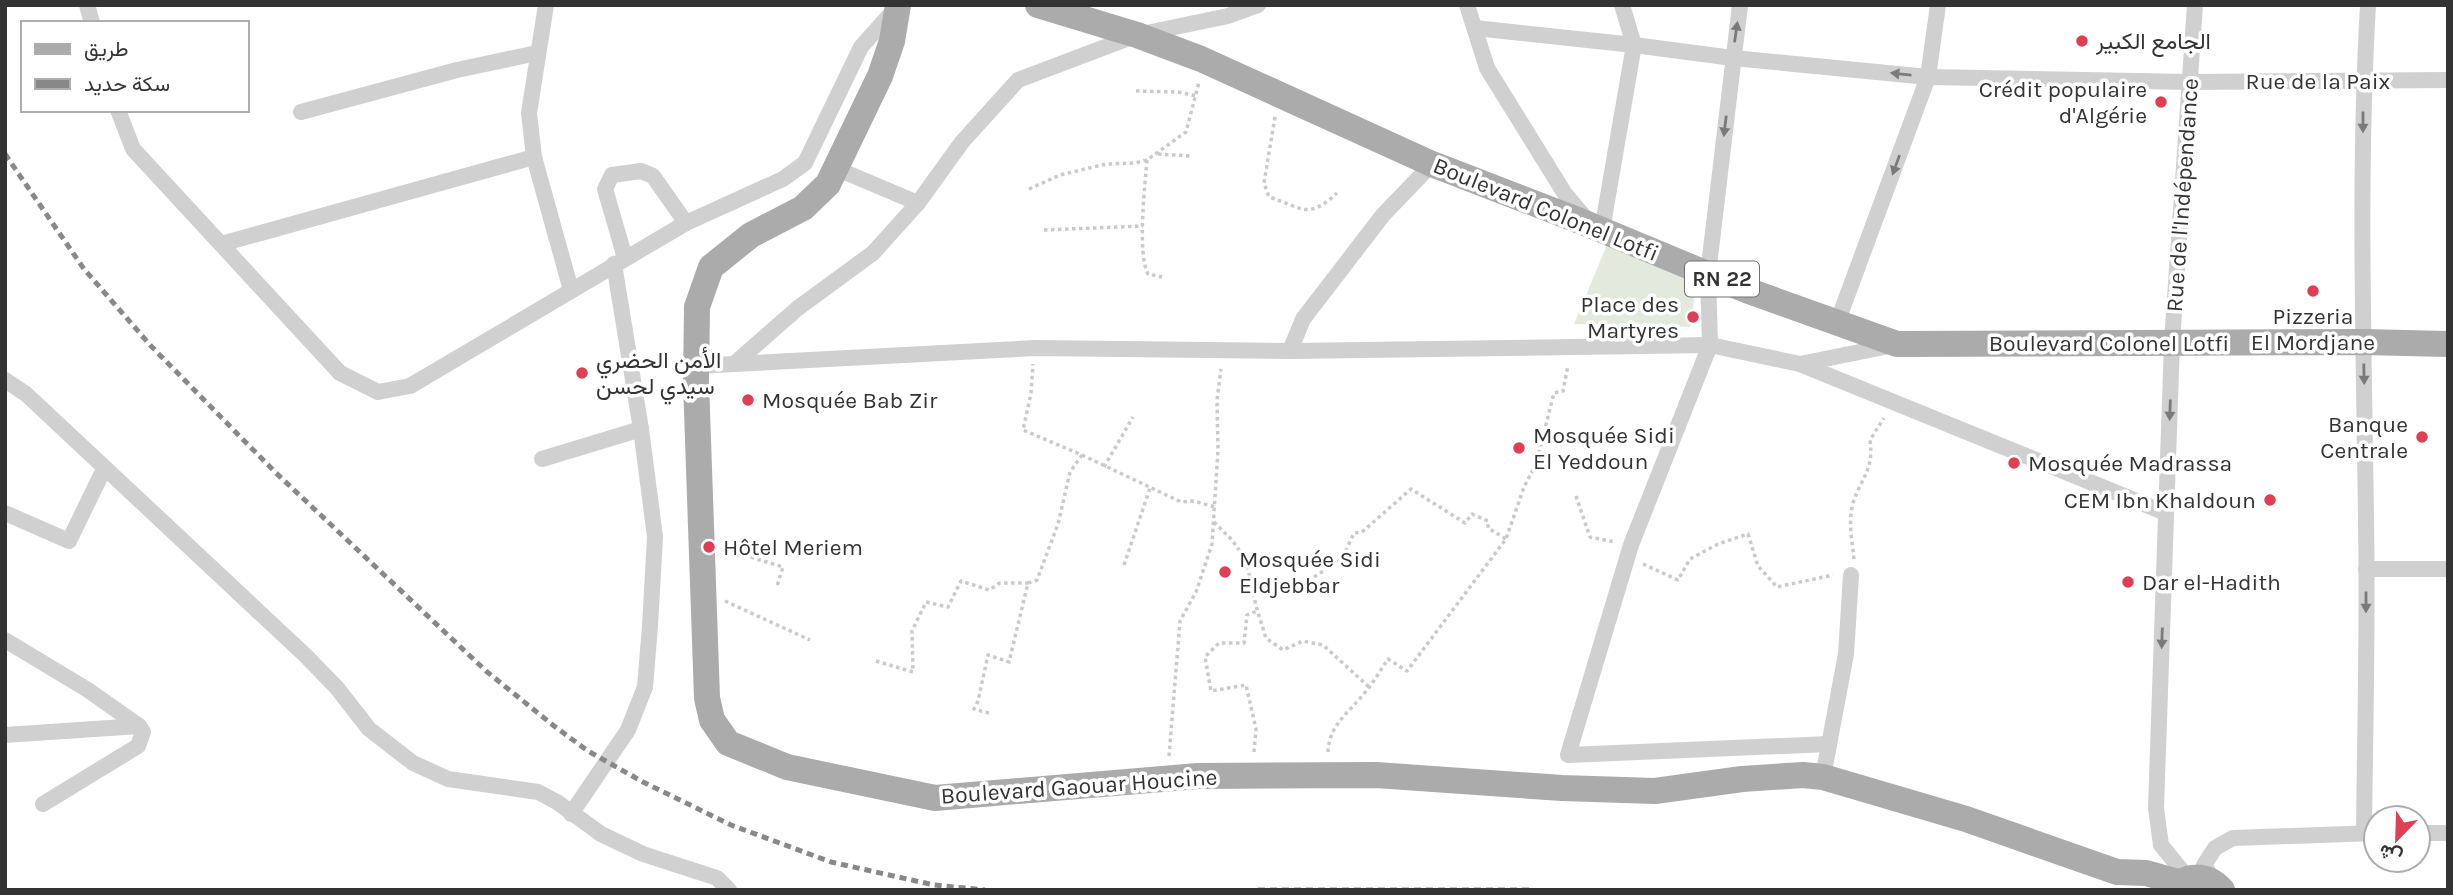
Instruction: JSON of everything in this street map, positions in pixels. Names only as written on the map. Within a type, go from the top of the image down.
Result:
[{"type":"main road","name":"Boulevard Gaouar Houcine","points":[[898,5],[892,41],[880,76],[828,184],[803,208],[751,235],[711,267],[698,307],[696,366],[707,698],[712,720],[728,744],[787,767],[935,798],[1167,778],[1252,775],[1376,775],[1562,788],[1655,790],[1742,779],[1823,776],[1966,819],[2117,872]]},
{"type":"main road","name":"Boulevard Colonel Lotfi","points":[[1038,5],[1137,35],[1201,59],[1432,164],[1708,274],[1897,344],[2448,344]]},
{"type":"main road","points":[[2117,872],[2146,873],[2179,883],[2202,877],[2219,887]]},
{"type":"main road","points":[[2117,872],[2138,890]]},
{"type":"street","points":[[546,5],[529,113],[534,157],[571,290]]},
{"type":"street","points":[[119,112],[133,149],[340,373],[378,392],[410,386],[686,223],[783,179],[806,163],[861,47],[898,5]]},
{"type":"street","points":[[734,364],[798,308],[873,253],[918,203],[962,142],[1018,80],[1137,35],[1228,16],[1258,5]]},
{"type":"street","points":[[1467,5],[1487,68],[1565,194],[1597,228]]},
{"type":"street","points":[[1597,228],[1634,45],[1622,5]]},
{"type":"street","points":[[1740,5],[1708,274],[1710,345],[1630,551],[1568,755],[1829,744]]},
{"type":"street","points":[[1838,323],[1928,77],[1938,5]]},
{"type":"street","name":"Rue de l'Indépendance","points":[[2179,883],[2161,845],[2156,808],[2172,342],[2195,5]]},
{"type":"street","points":[[2368,5],[2363,82],[2363,342],[2370,804]]},
{"type":"street","name":"Rue de la Paix","points":[[1475,28],[1928,77],[2189,82],[2448,80]]},
{"type":"street","points":[[301,112],[457,70],[537,53]]},
{"type":"street","points":[[221,244],[534,157]]},
{"type":"street","points":[[1290,351],[1303,319],[1383,215],[1432,164]]},
{"type":"street","points":[[835,168],[918,203]]},
{"type":"street","points":[[571,814],[628,730],[645,687],[655,537],[620,261],[605,189],[612,175],[641,171],[653,176],[686,223]]},
{"type":"street","points":[[1800,364],[1897,344]]},
{"type":"street","points":[[696,366],[1035,348],[1290,351],[1710,345],[1800,364],[2166,513]]},
{"type":"street","points":[[5,380],[26,394],[306,656],[337,688],[369,729],[413,764],[448,779],[538,793],[557,802],[601,834],[643,854],[717,878],[729,890]]},
{"type":"street","points":[[542,459],[641,429]]},
{"type":"street","points":[[5,513],[69,541],[104,469]]},
{"type":"street","points":[[2366,569],[2448,569]]},
{"type":"street","points":[[1823,776],[1846,654],[1851,573]]},
{"type":"street","points":[[5,640],[88,690],[139,726],[143,737],[138,746],[43,804]]},
{"type":"street","points":[[5,735],[139,726]]},
{"type":"street","points":[[2219,887],[2204,865],[2215,848],[2226,840],[2241,837],[2362,833]]},
{"type":"path","points":[[1029,189],[1060,175],[1106,164],[1147,160],[1186,132],[1199,82],[1201,59]]},
{"type":"path","points":[[1136,91],[1178,92],[1196,96]]},
{"type":"path","points":[[1279,94],[1264,183],[1269,197],[1311,211],[1321,207],[1337,193]]},
{"type":"path","points":[[1156,154],[1191,156]]},
{"type":"path","points":[[1147,160],[1143,226],[1144,267],[1148,274],[1162,277]]},
{"type":"path","points":[[1044,230],[1143,226]]},
{"type":"path","points":[[1327,775],[1329,740],[1339,719],[1369,687],[1388,659],[1407,671],[1506,539],[1520,496],[1536,464],[1554,393],[1563,391],[1568,370],[1567,346]]},
{"type":"path","points":[[1035,348],[1031,393],[1023,430],[1181,502],[1194,501],[1215,507]]},
{"type":"path","points":[[1167,778],[1180,621],[1196,592],[1212,544],[1218,450],[1217,400],[1224,349]]},
{"type":"path","points":[[1576,496],[1590,537],[1630,551],[1678,580],[1690,559],[1718,544],[1748,534],[1758,566],[1777,587],[1851,573],[1855,561],[1851,528],[1852,506],[1872,458],[1870,440],[1889,411]]},
{"type":"path","points":[[1104,467],[1133,417]]},
{"type":"path","points":[[876,662],[913,672],[912,631],[926,602],[948,607],[961,581],[989,590],[1000,583],[1028,583],[1037,580],[1058,524],[1070,472],[1082,455]]},
{"type":"path","points":[[1125,565],[1150,488]]},
{"type":"path","points":[[1314,577],[1342,559],[1354,533],[1363,532],[1411,489],[1465,523],[1472,514],[1488,521],[1488,528],[1506,539]]},
{"type":"path","points":[[1214,522],[1232,540],[1246,560],[1266,638],[1283,650],[1303,641],[1323,645],[1369,687]]},
{"type":"path","points":[[702,542],[783,567],[777,586]]},
{"type":"path","points":[[989,713],[974,709],[988,655],[1009,662],[1028,583]]},
{"type":"path","points":[[703,593],[810,640]]},
{"type":"path","points":[[1252,775],[1256,729],[1246,685],[1211,691],[1205,657],[1219,643],[1244,643],[1247,615],[1257,611]]},
{"type":"shaded area","points":[[1607,245],[1697,281],[1690,327],[1574,324]]},
{"type":"railway","points":[[5,154],[84,269],[151,346],[274,471],[486,671],[554,726],[588,751],[643,782],[731,825],[831,862],[934,885],[985,890]]},
{"type":"railway","points":[[1258,890],[1533,890]]},
{"type":"place","name":"الجامع الكبير","points":[[2082,41]]},
{"type":"place","name":"Crédit populaire d'Algérie","points":[[2161,102]]},
{"type":"place","name":"Pizzeria El Mordjane","points":[[2313,291]]},
{"type":"place","name":"Place des Martyres","points":[[1693,317]]},
{"type":"place","name":"الأمن الحضري سيدي لحسن","points":[[582,373]]},
{"type":"place","name":"Mosquée Bab Zir","points":[[748,400]]},
{"type":"place","name":"Banque Centrale","points":[[2422,437]]},
{"type":"place","name":"Mosquée Sidi El Yeddoun","points":[[1519,448]]},
{"type":"place","name":"Mosquée Madrassa","points":[[2014,463]]},
{"type":"place","name":"CEM Ibn Khaldoun","points":[[2270,500]]},
{"type":"place","name":"Hôtel Meriem","points":[[709,547]]},
{"type":"place","name":"Mosquée Sidi Eldjebbar","points":[[1225,572]]},
{"type":"place","name":"Dar el-Hadith","points":[[2128,582]]}]
